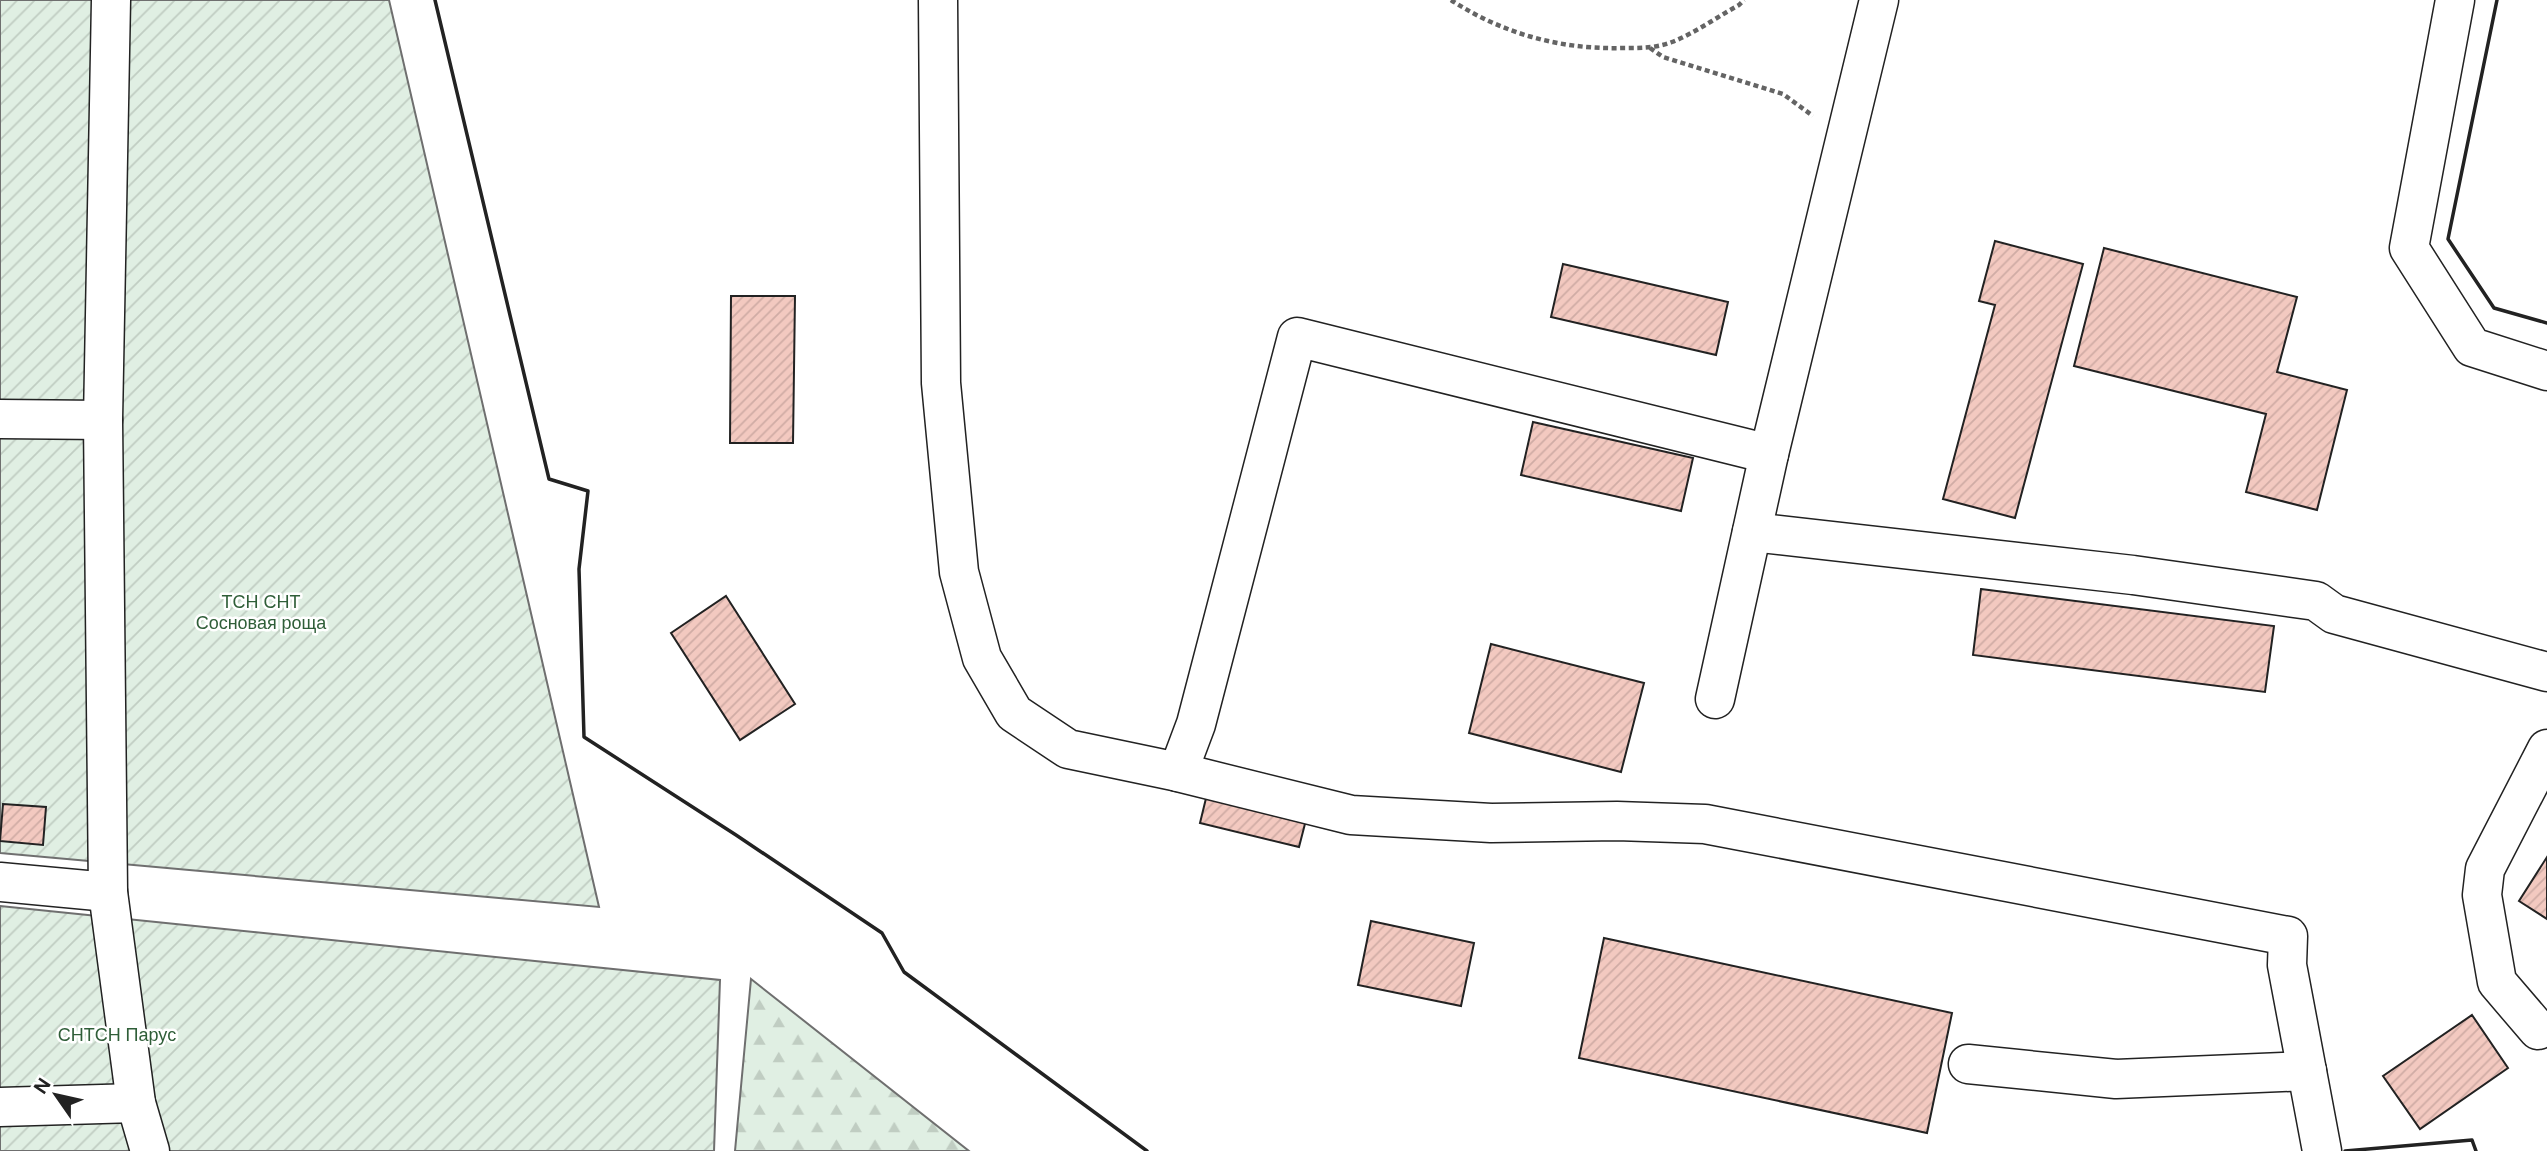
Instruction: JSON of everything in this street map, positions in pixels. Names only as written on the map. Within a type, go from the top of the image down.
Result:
[{"type":"street","points":[[111,0],[103,420],[107,892],[136,1103],[150,1151]]},
{"type":"street","points":[[938,0],[941,383],[959,572],[982,658],[1014,713],[1068,749],[1178,772],[1351,815],[1491,823],[1617,821],[1705,824],[2288,936],[2287,965],[2322,1151]]},
{"type":"street","points":[[1716,699],[1769,454],[1879,0]]},
{"type":"street","points":[[2455,0],[2409,248],[2472,347],[2547,371]]},
{"type":"street","points":[[1178,772],[1196,724],[1297,337],[1769,454]]},
{"type":"street","points":[[0,419],[103,420]]},
{"type":"street","points":[[1752,532],[2133,575],[2316,601],[2334,614],[2547,672]]},
{"type":"street","points":[[2538,1030],[2497,982],[2482,895],[2486,869],[2547,749]]},
{"type":"street","points":[[0,882],[107,892]]},
{"type":"street","points":[[1968,1064],[2116,1079],[2307,1071]]},
{"type":"street","points":[[0,1107],[136,1103]]},
{"type":"path","points":[[1451,0],[1479,18],[1539,40],[1595,49],[1650,48],[1672,42],[1744,0]]},
{"type":"path","points":[[1650,48],[1664,57],[1783,94],[1845,139]]},
{"type":"green space","name":"ТСН СНТ Сосновая роща","points":[[0,0],[389,0],[599,907],[0,853]]},
{"type":"green space","name":"СНТСН Парус","points":[[0,906],[720,980],[714,1151],[0,1151]]},
{"type":"green space","points":[[751,979],[969,1151],[735,1151]]},
{"type":"building","points":[[1995,241],[2083,264],[2015,518],[1943,499],[1995,305],[1979,301]]},
{"type":"building","points":[[2104,248],[2297,297],[2277,372],[2347,390],[2317,510],[2246,492],[2266,414],[2074,366]]},
{"type":"building","points":[[1563,264],[1728,302],[1716,355],[1551,317]]},
{"type":"building","points":[[731,296],[795,296],[793,443],[730,443]]},
{"type":"building","points":[[1533,422],[1693,458],[1681,511],[1521,475]]},
{"type":"building","points":[[1981,589],[2274,626],[2265,692],[1973,655]]},
{"type":"building","points":[[726,596],[795,704],[740,740],[671,633]]},
{"type":"building","points":[[1491,644],[1644,683],[1621,772],[1469,733]]},
{"type":"building","points":[[1208,790],[1307,816],[1299,847],[1200,823]]},
{"type":"building","points":[[3,804],[46,807],[43,845],[0,841]]},
{"type":"building","points":[[2547,857],[2547,919],[2519,901]]},
{"type":"building","points":[[1371,921],[1474,943],[1461,1006],[1358,985]]},
{"type":"building","points":[[1604,938],[1952,1013],[1927,1133],[1579,1058]]},
{"type":"building","points":[[2472,1015],[2508,1068],[2420,1129],[2383,1076]]},
{"type":"wall","points":[[435,0],[549,479],[588,491],[579,569],[584,737],[882,933],[904,972],[1147,1151]]},
{"type":"wall","points":[[2497,0],[2448,239],[2494,308],[2547,323]]},
{"type":"wall","points":[[2345,1151],[2472,1140],[2476,1151]]}]
